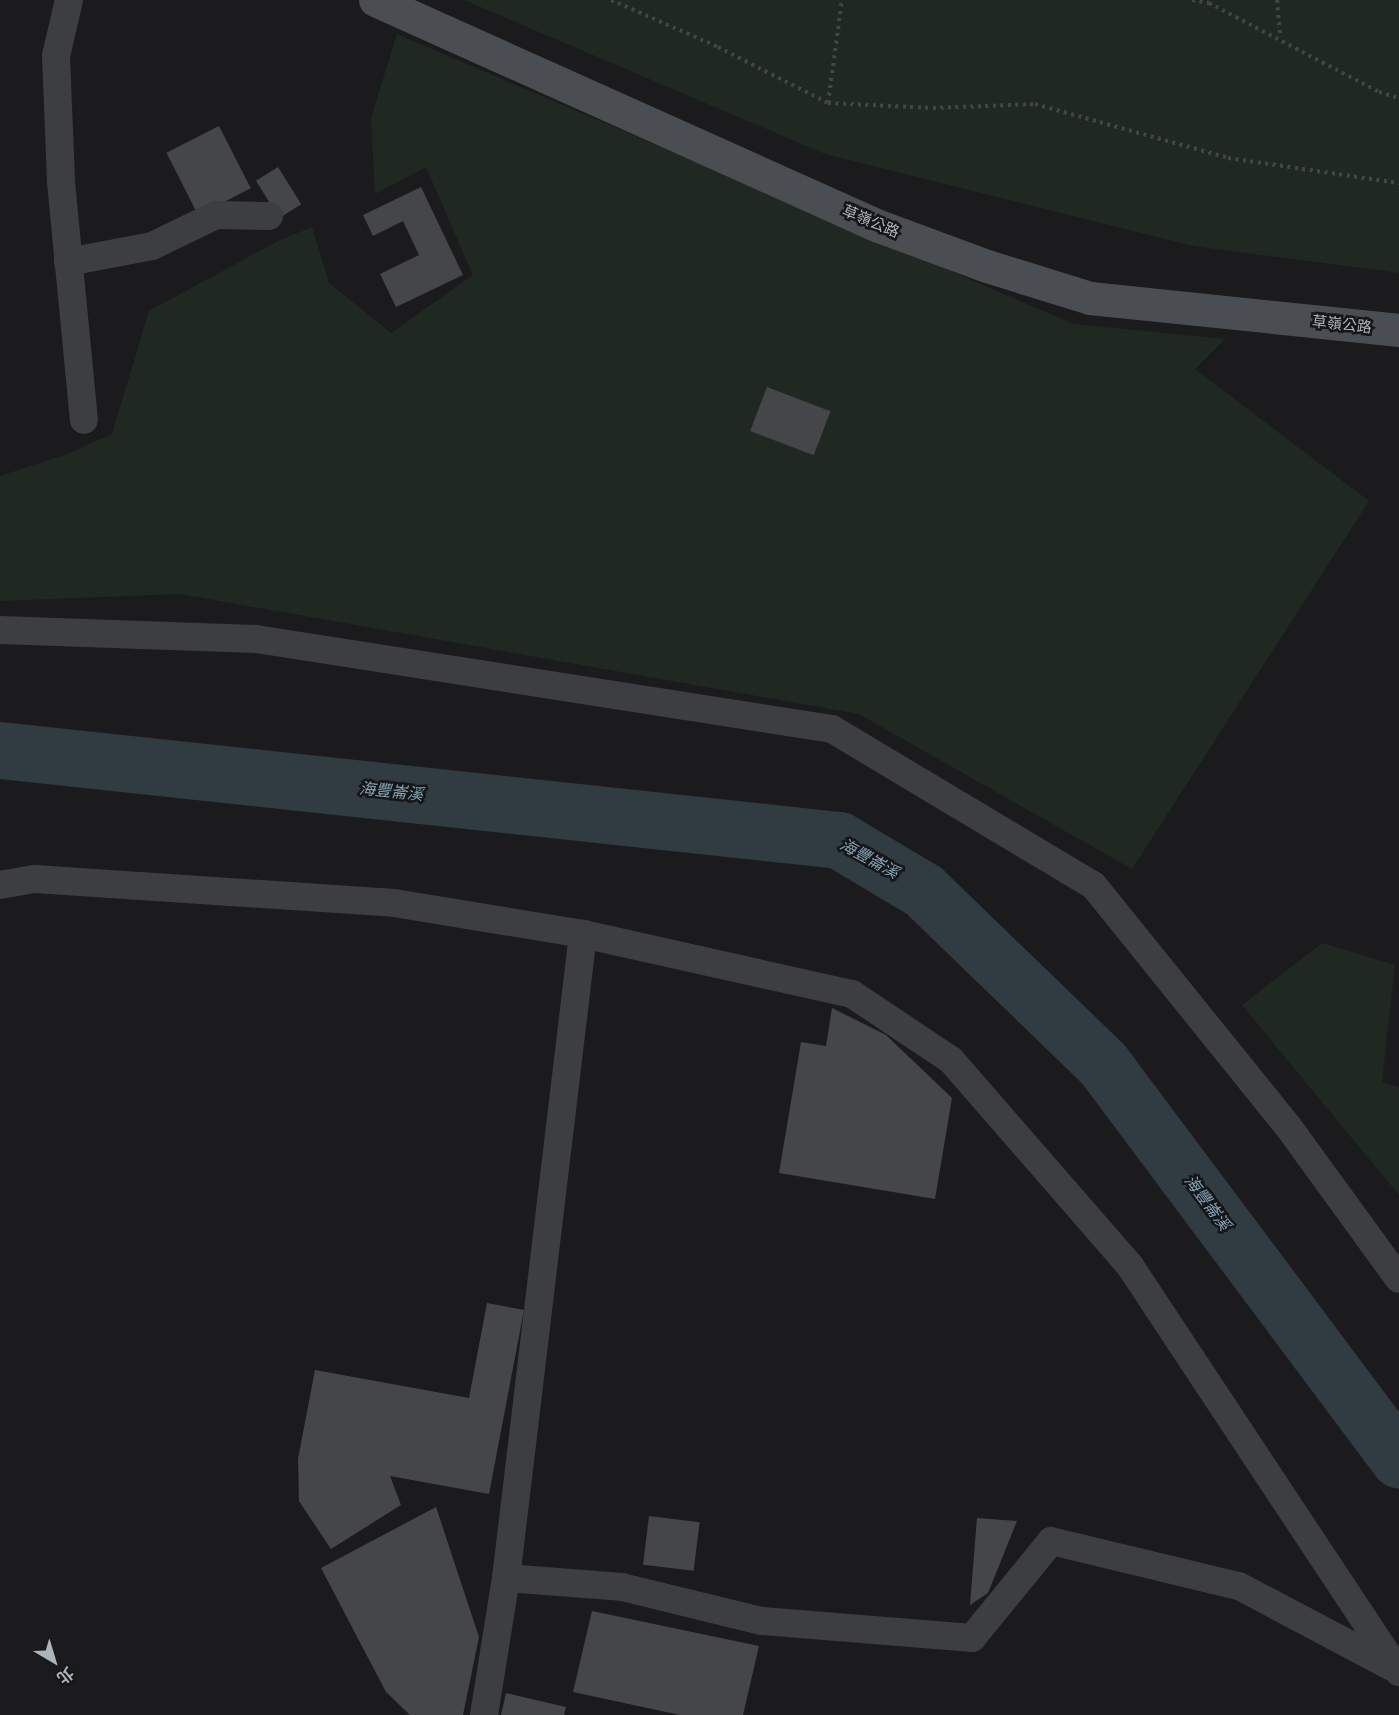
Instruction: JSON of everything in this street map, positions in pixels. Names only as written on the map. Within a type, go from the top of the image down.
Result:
[{"type":"main road","name":"草嶺公路","points":[[375,0],[876,225],[987,266],[1090,298],[1399,330]]},
{"type":"street","points":[[69,0],[56,56],[68,262],[84,420]]},
{"type":"street","points":[[68,262],[152,246],[216,215],[269,216]]},
{"type":"street","points":[[0,630],[256,639],[832,729],[1094,886],[1287,1125],[1399,1279]]},
{"type":"street","points":[[0,885],[35,879],[394,903],[583,934],[852,994],[951,1060],[1130,1266],[1399,1671]]},
{"type":"street","points":[[484,1715],[506,1578],[583,934]]},
{"type":"street","points":[[506,1578],[622,1587],[762,1621],[972,1638],[1051,1541],[1239,1586],[1399,1671]]},
{"type":"path","points":[[611,0],[718,47],[828,103],[933,108],[1035,104],[1228,158],[1399,183]]},
{"type":"path","points":[[828,103],[842,0]]},
{"type":"path","points":[[1192,0],[1209,3],[1280,38],[1379,92],[1399,98]]},
{"type":"path","points":[[1277,0],[1280,38]]},
{"type":"shaded area","points":[[464,0],[1399,0],[1399,273],[1193,246],[825,154]]},
{"type":"shaded area","points":[[397,34],[1074,324],[1225,339],[1195,369],[1369,501],[1132,869],[859,714],[180,594],[0,601],[0,476],[67,454],[112,434],[149,311],[278,241],[312,227],[329,283],[391,333],[473,275],[426,167],[375,194],[371,118]]},
{"type":"shaded area","points":[[1322,943],[1395,965],[1382,1082],[1399,1087],[1399,1195],[1242,1005]]},
{"type":"building","points":[[219,126],[251,188],[198,215],[166,153]]},
{"type":"building","points":[[278,167],[301,204],[279,218],[256,181]]},
{"type":"building","points":[[421,187],[463,275],[396,307],[380,274],[419,255],[403,221],[373,236],[363,215]]},
{"type":"building","points":[[767,387],[830,411],[814,455],[750,431]]},
{"type":"building","points":[[832,1008],[886,1035],[952,1098],[935,1199],[779,1173],[801,1042],[826,1046]]},
{"type":"building","points":[[487,1303],[524,1310],[489,1494],[390,1476],[401,1505],[331,1549],[299,1501],[298,1459],[315,1370],[469,1398]]},
{"type":"building","points":[[436,1507],[479,1637],[463,1715],[410,1715],[386,1692],[321,1568]]},
{"type":"building","points":[[649,1516],[700,1522],[694,1571],[643,1565]]},
{"type":"building","points":[[977,1518],[1017,1521],[988,1593],[970,1605]]},
{"type":"building","points":[[592,1611],[759,1646],[743,1715],[680,1715],[573,1692]]},
{"type":"building","points":[[506,1693],[566,1707],[564,1715],[501,1715]]},
{"type":"waterway","name":"海豐崙溪","points":[[0,750],[839,840],[923,890],[1103,1064],[1399,1460]]}]
